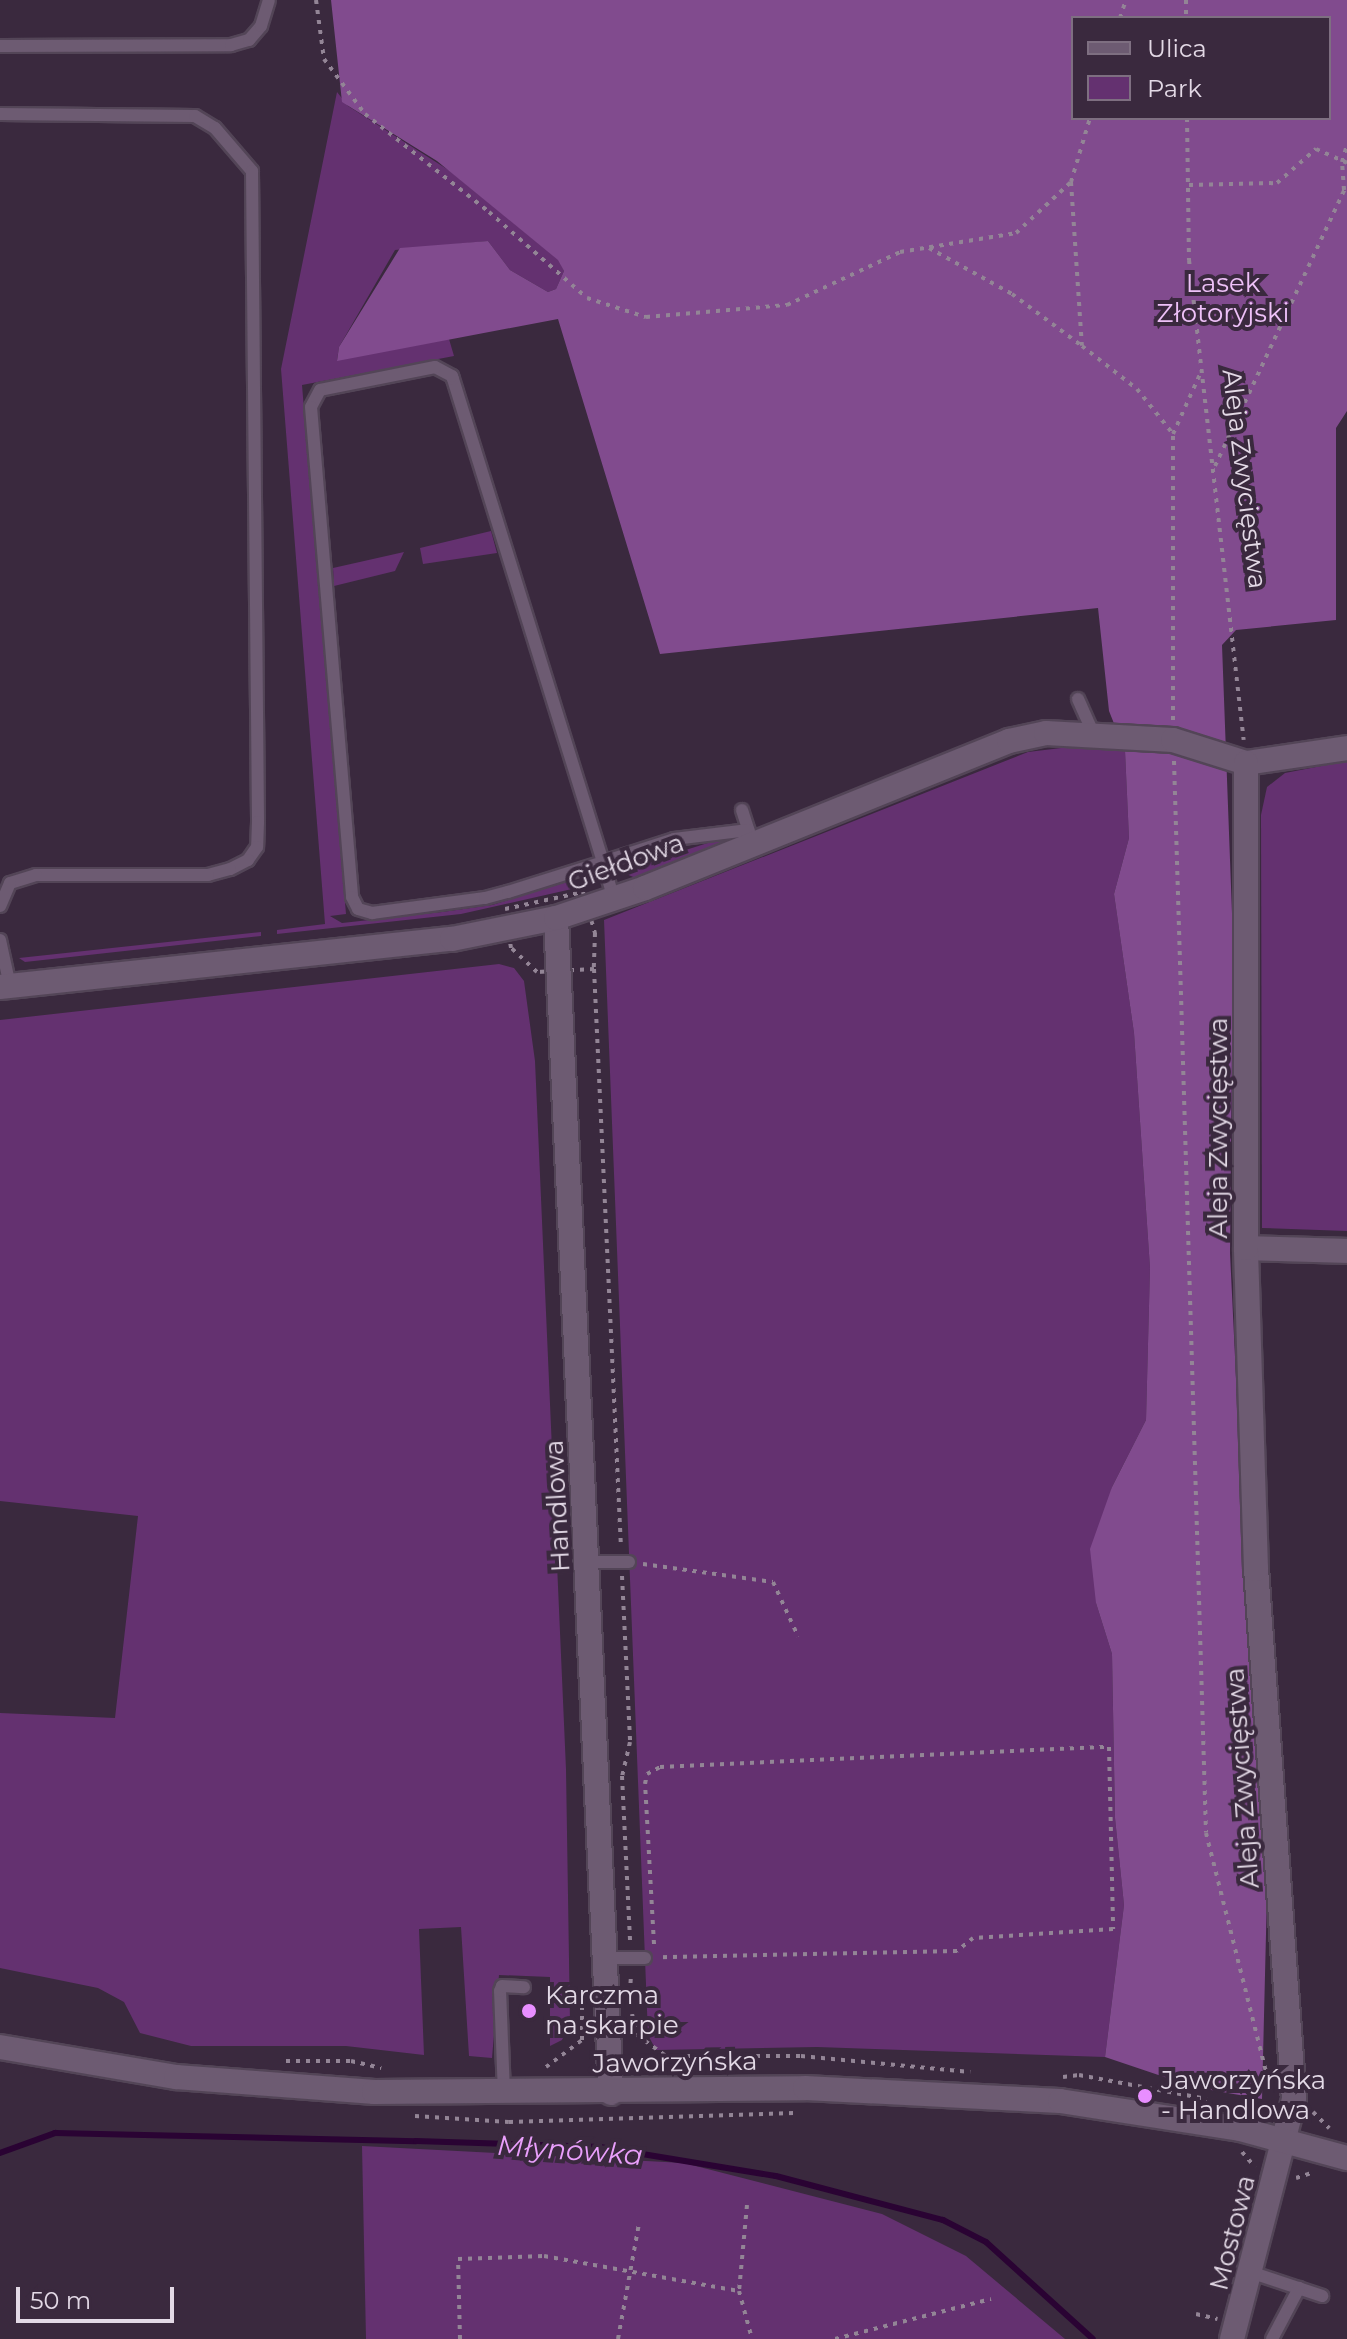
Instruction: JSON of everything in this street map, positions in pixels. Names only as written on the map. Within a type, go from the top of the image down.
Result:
[{"type":"street","name":"Giełdowa","points":[[5,987],[452,939],[556,918],[614,900],[751,838],[1009,741],[1046,733],[1093,732],[1173,740],[1254,756]]},
{"type":"street","points":[[1254,756],[1347,748]]},
{"type":"street","name":"Aleja Zwycięstwa","points":[[1254,756],[1246,1248],[1256,1569],[1294,2100],[1284,2140]]},
{"type":"street","name":"Handlowa","points":[[556,918],[589,1562],[611,2093]]},
{"type":"street","points":[[1246,1248],[1347,1251]]},
{"type":"street","name":"Jaworzyńska","points":[[0,2047],[95,2066],[270,2087],[504,2094],[833,2088],[1045,2100],[1179,2118],[1284,2140],[1347,2158]]},
{"type":"street","name":"Mostowa","points":[[1232,2339],[1253,2273],[1284,2140]]},
{"type":"lane","points":[[0,46],[231,45],[249,40],[261,26],[269,0]]},
{"type":"lane","points":[[0,114],[195,116],[237,150],[252,171],[255,187],[257,847],[248,860],[208,875],[36,875],[5,884],[0,906]]},
{"type":"lane","points":[[614,900],[603,862],[452,376],[435,367],[320,390],[311,407],[354,904],[372,913],[485,898],[603,862],[676,839],[751,838],[742,810]]},
{"type":"lane","points":[[1078,699],[1093,732]]},
{"type":"lane","points":[[0,940],[5,987]]},
{"type":"lane","points":[[589,1562],[625,1562]]},
{"type":"lane","points":[[605,1958],[650,1958]]},
{"type":"lane","points":[[504,2094],[500,1991],[502,1986],[524,1987]]},
{"type":"lane","points":[[1253,2273],[1322,2296]]},
{"type":"lane","points":[[1272,2339],[1299,2288]]},
{"type":"path","points":[[316,0],[324,59],[365,114],[587,298],[646,317],[787,305],[900,252],[1016,233],[1071,182]]},
{"type":"path","points":[[1082,346],[1071,182],[1089,120]]},
{"type":"path","name":"Aleja Zwycięstwa","points":[[1187,120],[1189,260],[1201,372],[1254,756]]},
{"type":"path","points":[[1214,469],[1344,190],[1347,145]]},
{"type":"path","points":[[1188,185],[1277,183],[1316,149],[1344,162]]},
{"type":"path","points":[[928,248],[1012,294],[1082,346],[1137,389],[1173,434]]},
{"type":"path","points":[[1201,372],[1173,434],[1173,740],[1206,1833],[1269,2082]]},
{"type":"path","points":[[594,969],[625,1562],[630,1742],[622,1776],[630,1996]]},
{"type":"path","points":[[625,1562],[773,1582],[798,1636]]},
{"type":"path","points":[[1109,1747],[1113,1929],[973,1938],[957,1951],[650,1958],[645,1784],[647,1774],[660,1767],[1109,1747]]},
{"type":"path","points":[[631,2009],[637,2035],[666,2056]]},
{"type":"path","points":[[503,2068],[548,2067],[582,2040],[582,2014]]},
{"type":"path","points":[[273,2060],[393,2068]]},
{"type":"path","points":[[1307,2101],[1323,2125],[1341,2133]]},
{"type":"path","points":[[1235,2149],[1259,2171]]},
{"type":"path","points":[[1288,2181],[1323,2172]]},
{"type":"path","points":[[747,2205],[739,2291],[752,2339]]},
{"type":"path","points":[[618,2339],[639,2223]]},
{"type":"path","points":[[460,2339],[458,2259],[544,2256],[739,2291]]},
{"type":"path","points":[[835,2339],[991,2299]]},
{"type":"green space","name":"Lasek Złotoryjski","points":[[331,0],[1347,0],[1347,411],[1336,428],[1336,620],[1236,630],[1222,645],[1233,940],[1230,1253],[1251,1688],[1267,1893],[1262,2099],[1194,2087],[1105,2057],[1124,1905],[1115,1818],[1112,1654],[1096,1603],[1090,1549],[1112,1487],[1146,1420],[1150,1268],[1134,1033],[1114,894],[1129,838],[1125,751],[1109,711],[1098,608],[660,654],[558,319],[337,361],[339,347],[400,248],[488,241],[510,270],[548,292],[556,289],[564,271],[558,260],[437,161],[342,102]]},
{"type":"green space","points":[[337,92],[348,106],[450,171],[559,260],[564,271],[556,289],[548,292],[510,270],[488,241],[395,250],[339,347],[337,360],[449,339],[454,356],[302,385],[346,914],[330,916],[342,923],[442,912],[492,905],[570,881],[572,887],[594,884],[461,914],[277,934],[277,930],[325,924],[281,369]]},
{"type":"green space","points":[[491,531],[497,553],[423,564],[420,548]]},
{"type":"green space","points":[[404,552],[395,571],[334,586],[333,568]]},
{"type":"green space","points":[[1086,745],[1125,751],[1129,838],[1114,894],[1134,1033],[1150,1268],[1146,1420],[1112,1487],[1096,1603],[1112,1654],[1115,1818],[1124,1905],[1105,2057],[817,2047],[656,2050],[648,2035],[604,920],[1028,752]]},
{"type":"green space","points":[[1347,761],[1347,1231],[1262,1228],[1261,815],[1267,787],[1285,773]]},
{"type":"green space","points":[[730,836],[734,840],[638,879],[619,871]]},
{"type":"green space","points":[[261,932],[261,936],[25,962],[19,958]]},
{"type":"green space","points":[[499,964],[514,968],[524,981],[535,1061],[566,1769],[570,2023],[562,2040],[550,2046],[550,1977],[499,1975],[492,2058],[469,2056],[461,1927],[419,1929],[424,2055],[346,2046],[191,2046],[140,2033],[124,2002],[98,1988],[0,1968],[0,1713],[115,1718],[138,1516],[0,1501],[0,1020]]},
{"type":"green space","points":[[362,2146],[684,2163],[882,2214],[966,2256],[1065,2339],[366,2339]]},
{"type":"waterway","name":"Młynówka","points":[[0,2153],[55,2133],[416,2141],[600,2147],[776,2176],[943,2220],[986,2242],[1093,2339]]},
{"type":"place","name":"Karczma na skarpie","points":[[529,2011]]},
{"type":"place","name":"Jaworzyńska - Handlowa","points":[[1145,2096]]}]
